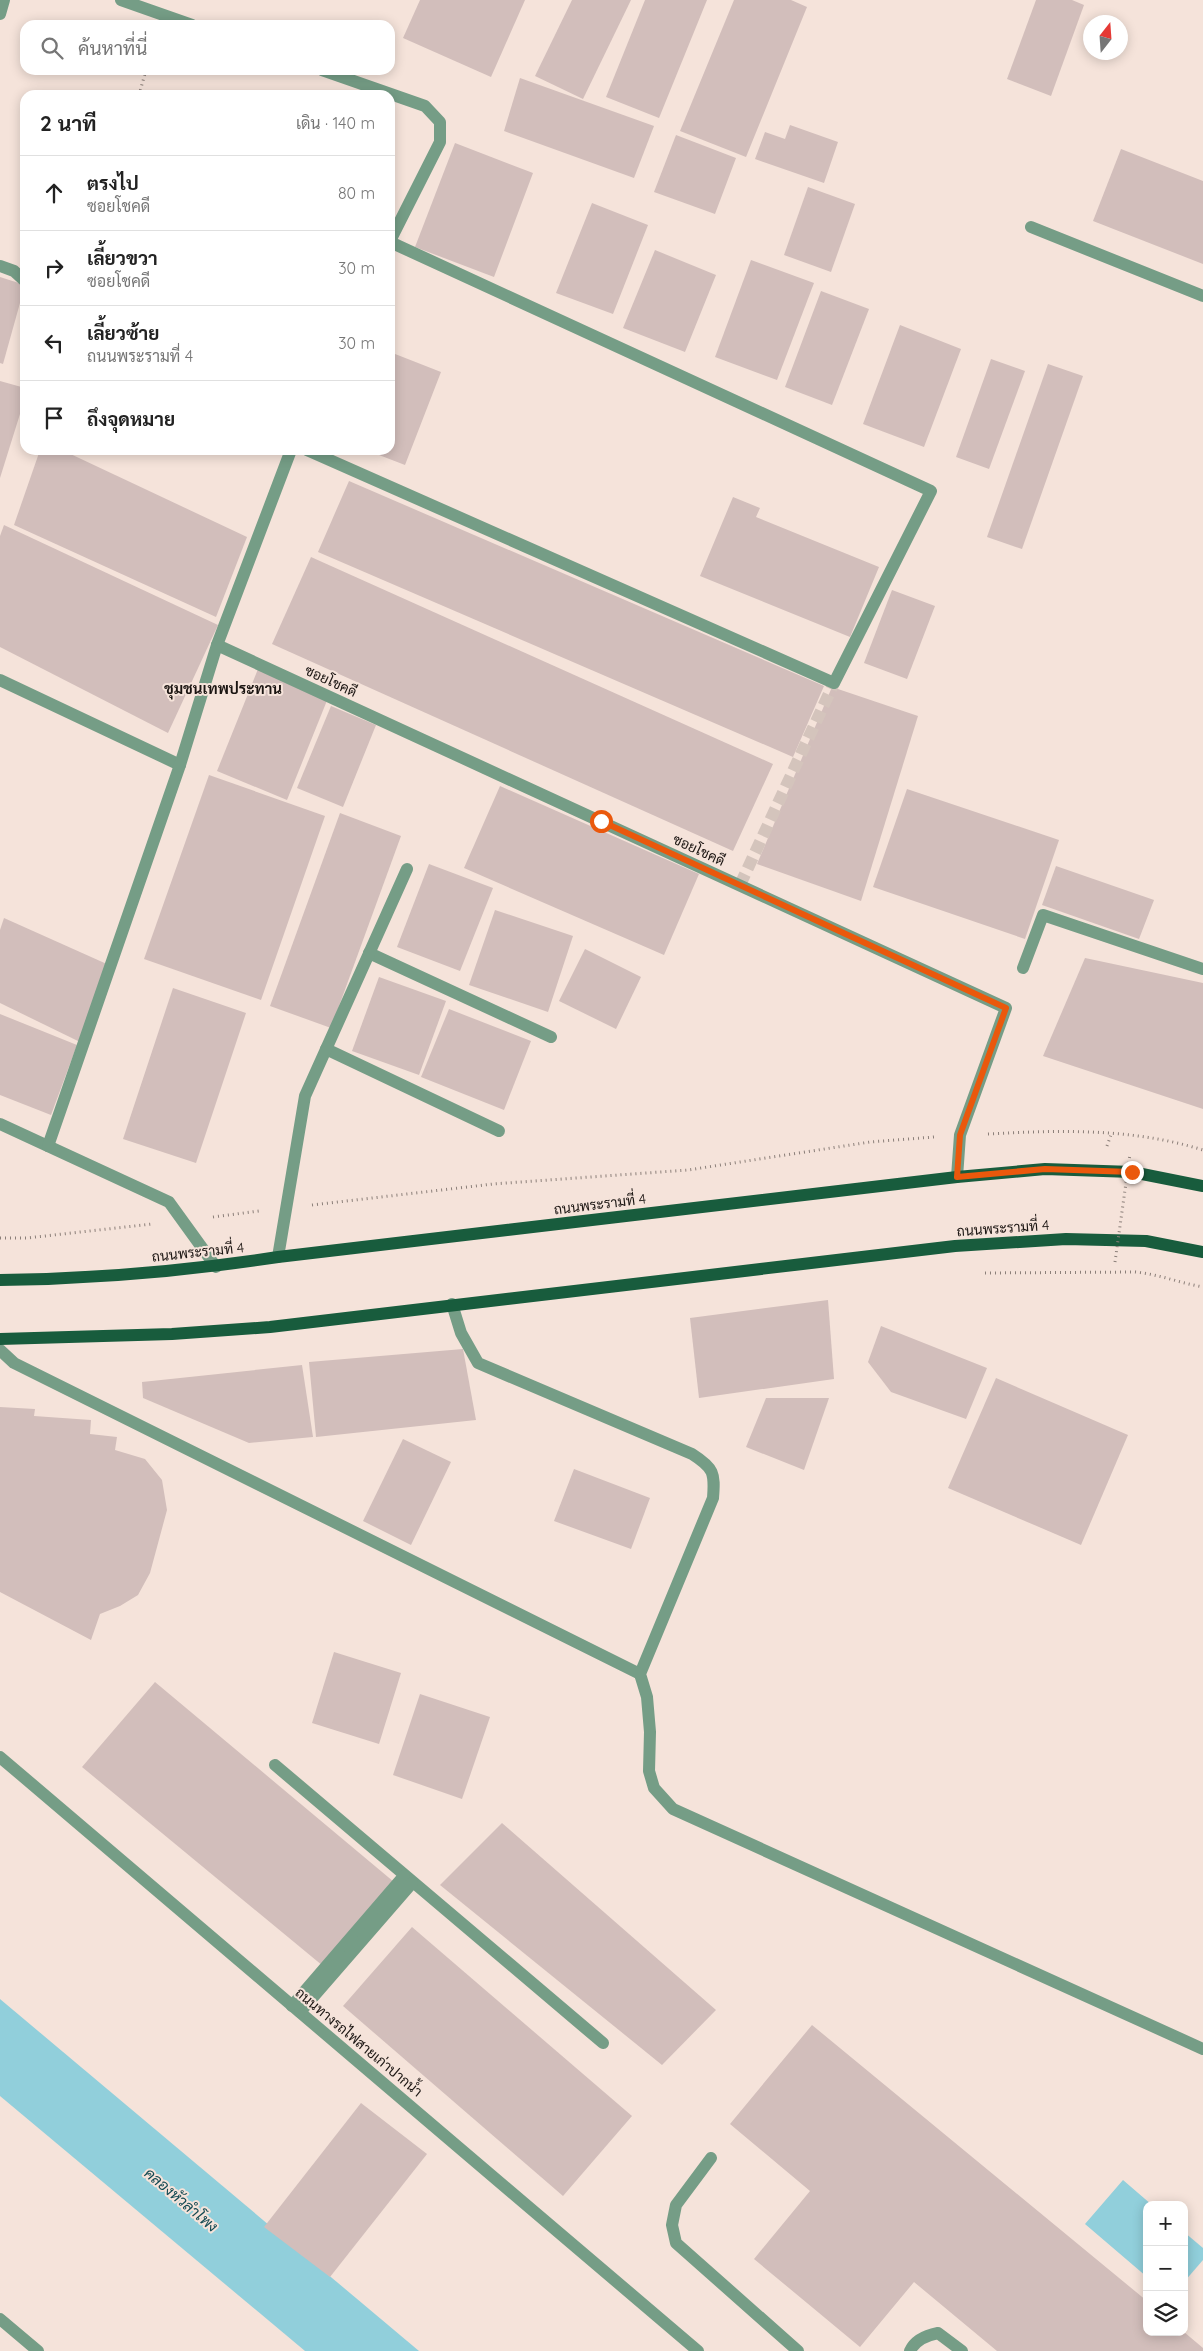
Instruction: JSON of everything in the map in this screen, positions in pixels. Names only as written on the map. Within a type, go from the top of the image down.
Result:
[{"type":"main road","name":"ถนนพระรามที่ 4","points":[[0,1280],[113,1275],[216,1267],[278,1257],[957,1177],[1045,1169],[1132,1172],[1203,1186]]},
{"type":"main road","name":"ถนนพระรามที่ 4","points":[[0,1339],[172,1334],[270,1327],[955,1246],[1066,1239],[1146,1242],[1203,1252]]},
{"type":"street","points":[[0,14],[4,0]]},
{"type":"street","points":[[121,0],[178,20]]},
{"type":"street","points":[[336,75],[379,90]]},
{"type":"street","points":[[395,96],[425,106],[440,122],[440,142],[395,231]]},
{"type":"street","points":[[1031,228],[1203,296]]},
{"type":"street","points":[[318,455],[834,683],[931,491],[395,243]]},
{"type":"street","points":[[0,266],[14,271],[20,276]]},
{"type":"street","points":[[48,1146],[180,765],[217,645],[289,455]]},
{"type":"street","name":"ซอยโชคดี","points":[[217,645],[1006,1008],[960,1135],[957,1177]]},
{"type":"street","points":[[0,680],[180,765]]},
{"type":"street","points":[[278,1257],[305,1096],[407,869]]},
{"type":"street","points":[[1023,968],[1043,915],[1203,969]]},
{"type":"street","points":[[369,954],[551,1037]]},
{"type":"street","points":[[326,1049],[498,1131]]},
{"type":"street","points":[[0,1124],[169,1202],[216,1267]]},
{"type":"street","points":[[452,1304],[461,1332],[478,1363],[692,1454],[706,1463],[714,1476],[713,1498],[640,1674],[647,1697],[650,1732],[648,1771],[654,1788],[673,1809],[1203,2049]]},
{"type":"street","points":[[0,1350],[14,1363],[640,1674]]},
{"type":"street","name":"ถนนทางรถไฟสายเก่าปากน้ำ","points":[[0,1757],[698,2351]]},
{"type":"street","points":[[275,1765],[408,1880],[603,2043]]},
{"type":"street","points":[[296,2009],[408,1880]]},
{"type":"street","points":[[711,2158],[676,2205],[672,2225],[676,2243],[798,2351]]},
{"type":"street","points":[[0,2319],[38,2351]]},
{"type":"street","points":[[910,2351],[912,2347],[927,2335],[938,2333],[962,2351]]},
{"type":"path","points":[[140,90],[145,75]]},
{"type":"path","points":[[0,1238],[27,1238],[492,1184],[688,1170],[870,1142],[960,1135],[1074,1130],[1112,1132],[1203,1150]]},
{"type":"path","points":[[1115,1262],[1130,1154]]},
{"type":"water","name":"คลองหัวลำโพง","points":[[0,1999],[419,2351],[305,2351],[0,2096]]},
{"type":"water","points":[[1123,2180],[1147,2201],[1143,2201],[1143,2274],[1085,2224]]},
{"type":"water","points":[[1188,2235],[1203,2248],[1203,2260],[1188,2277]]},
{"type":"building","points":[[420,0],[525,0],[491,77],[403,38]]},
{"type":"building","points":[[572,0],[631,0],[583,99],[535,76]]},
{"type":"building","points":[[645,0],[707,0],[659,118],[606,97]]},
{"type":"building","points":[[734,0],[791,0],[807,7],[746,157],[680,131]]},
{"type":"building","points":[[1036,0],[1072,0],[1084,5],[1051,96],[1007,79]]},
{"type":"building","points":[[520,78],[654,126],[634,178],[504,131]]},
{"type":"building","points":[[790,125],[838,142],[824,183],[755,159],[765,132],[785,139]]},
{"type":"building","points":[[676,135],[736,158],[715,214],[654,192]]},
{"type":"building","points":[[455,143],[533,173],[494,277],[415,247]]},
{"type":"building","points":[[1121,149],[1203,181],[1203,264],[1093,221]]},
{"type":"building","points":[[808,187],[855,204],[831,272],[784,255]]},
{"type":"building","points":[[592,203],[648,225],[613,314],[556,293]]},
{"type":"building","points":[[655,250],[716,275],[685,352],[623,328]]},
{"type":"building","points":[[751,260],[814,283],[777,380],[715,357]]},
{"type":"building","points":[[0,277],[20,283],[20,303],[3,364],[0,363]]},
{"type":"building","points":[[821,291],[869,309],[832,405],[785,387]]},
{"type":"building","points":[[900,325],[961,349],[924,447],[863,424]]},
{"type":"building","points":[[395,354],[441,372],[405,465],[379,455],[395,455]]},
{"type":"building","points":[[991,359],[1025,371],[989,469],[956,457]]},
{"type":"building","points":[[1048,364],[1083,376],[1022,549],[987,537]]},
{"type":"building","points":[[0,381],[20,387],[20,414],[0,478]]},
{"type":"building","points":[[38,455],[73,455],[247,537],[216,617],[14,525]]},
{"type":"building","points":[[349,481],[824,686],[793,757],[318,552]]},
{"type":"building","points":[[733,497],[760,508],[756,517],[879,567],[850,637],[700,576]]},
{"type":"building","points":[[4,525],[218,625],[168,733],[0,647],[0,536]]},
{"type":"building","points":[[311,557],[773,764],[733,851],[272,644]]},
{"type":"building","points":[[892,590],[935,606],[907,679],[864,663]]},
{"type":"building","points":[[258,669],[328,698],[287,800],[217,771]]},
{"type":"building","points":[[832,687],[918,716],[861,901],[757,864]]},
{"type":"building","points":[[331,706],[376,725],[343,807],[297,788]]},
{"type":"building","points":[[209,775],[325,816],[261,1000],[144,959]]},
{"type":"building","points":[[500,786],[699,874],[664,955],[464,868]]},
{"type":"building","points":[[907,789],[1059,840],[1025,939],[873,887]]},
{"type":"building","points":[[340,813],[401,836],[331,1028],[270,1006]]},
{"type":"building","points":[[429,864],[493,888],[460,971],[397,947]]},
{"type":"building","points":[[1056,866],[1154,900],[1139,939],[1042,905]]},
{"type":"building","points":[[495,910],[573,936],[548,1012],[469,985]]},
{"type":"building","points":[[4,918],[109,965],[80,1042],[0,1003],[0,930]]},
{"type":"building","points":[[585,949],[641,977],[616,1029],[559,1001]]},
{"type":"building","points":[[1085,958],[1203,983],[1203,1109],[1043,1056]]},
{"type":"building","points":[[379,977],[446,1001],[419,1075],[352,1051]]},
{"type":"building","points":[[173,988],[246,1013],[196,1163],[123,1139]]},
{"type":"building","points":[[449,1009],[531,1041],[504,1110],[421,1077]]},
{"type":"building","points":[[0,1014],[77,1045],[51,1115],[0,1095]]},
{"type":"building","points":[[828,1300],[834,1379],[699,1398],[690,1318]]},
{"type":"building","points":[[881,1326],[987,1368],[966,1419],[891,1392],[868,1362]]},
{"type":"building","points":[[463,1349],[476,1420],[316,1437],[309,1362]]},
{"type":"building","points":[[302,1365],[313,1437],[249,1443],[143,1398],[142,1382]]},
{"type":"building","points":[[996,1378],[1128,1435],[1081,1545],[948,1488]]},
{"type":"building","points":[[766,1398],[829,1398],[804,1470],[746,1447]]},
{"type":"building","points":[[0,1407],[35,1409],[34,1416],[91,1420],[90,1434],[117,1437],[115,1450],[145,1459],[162,1480],[167,1510],[150,1573],[138,1595],[120,1606],[100,1614],[91,1640],[0,1592]]},
{"type":"building","points":[[403,1439],[451,1462],[411,1545],[363,1521]]},
{"type":"building","points":[[574,1469],[650,1498],[631,1549],[554,1521]]},
{"type":"building","points":[[334,1652],[401,1673],[379,1744],[312,1723]]},
{"type":"building","points":[[155,1682],[394,1882],[323,1966],[82,1767]]},
{"type":"building","points":[[420,1694],[490,1717],[462,1799],[393,1775]]},
{"type":"building","points":[[502,1823],[716,2010],[662,2065],[440,1885]]},
{"type":"building","points":[[412,1927],[632,2116],[563,2196],[343,2006]]},
{"type":"building","points":[[812,2025],[1143,2298],[1143,2336],[1188,2335],[1203,2348],[1203,2351],[997,2351],[914,2282],[860,2347],[754,2259],[810,2191],[730,2124]]},
{"type":"building","points":[[361,2103],[427,2154],[330,2277],[264,2227]]},
{"type":"tunnel","points":[[740,885],[834,683]]},
{"type":"district","name":"ชุมชนเทพประทาน","points":[[223,689]]},
{"type":"route","points":[[601,821],[1006,1008],[960,1135],[957,1177],[1045,1169],[1132,1172]]}]
